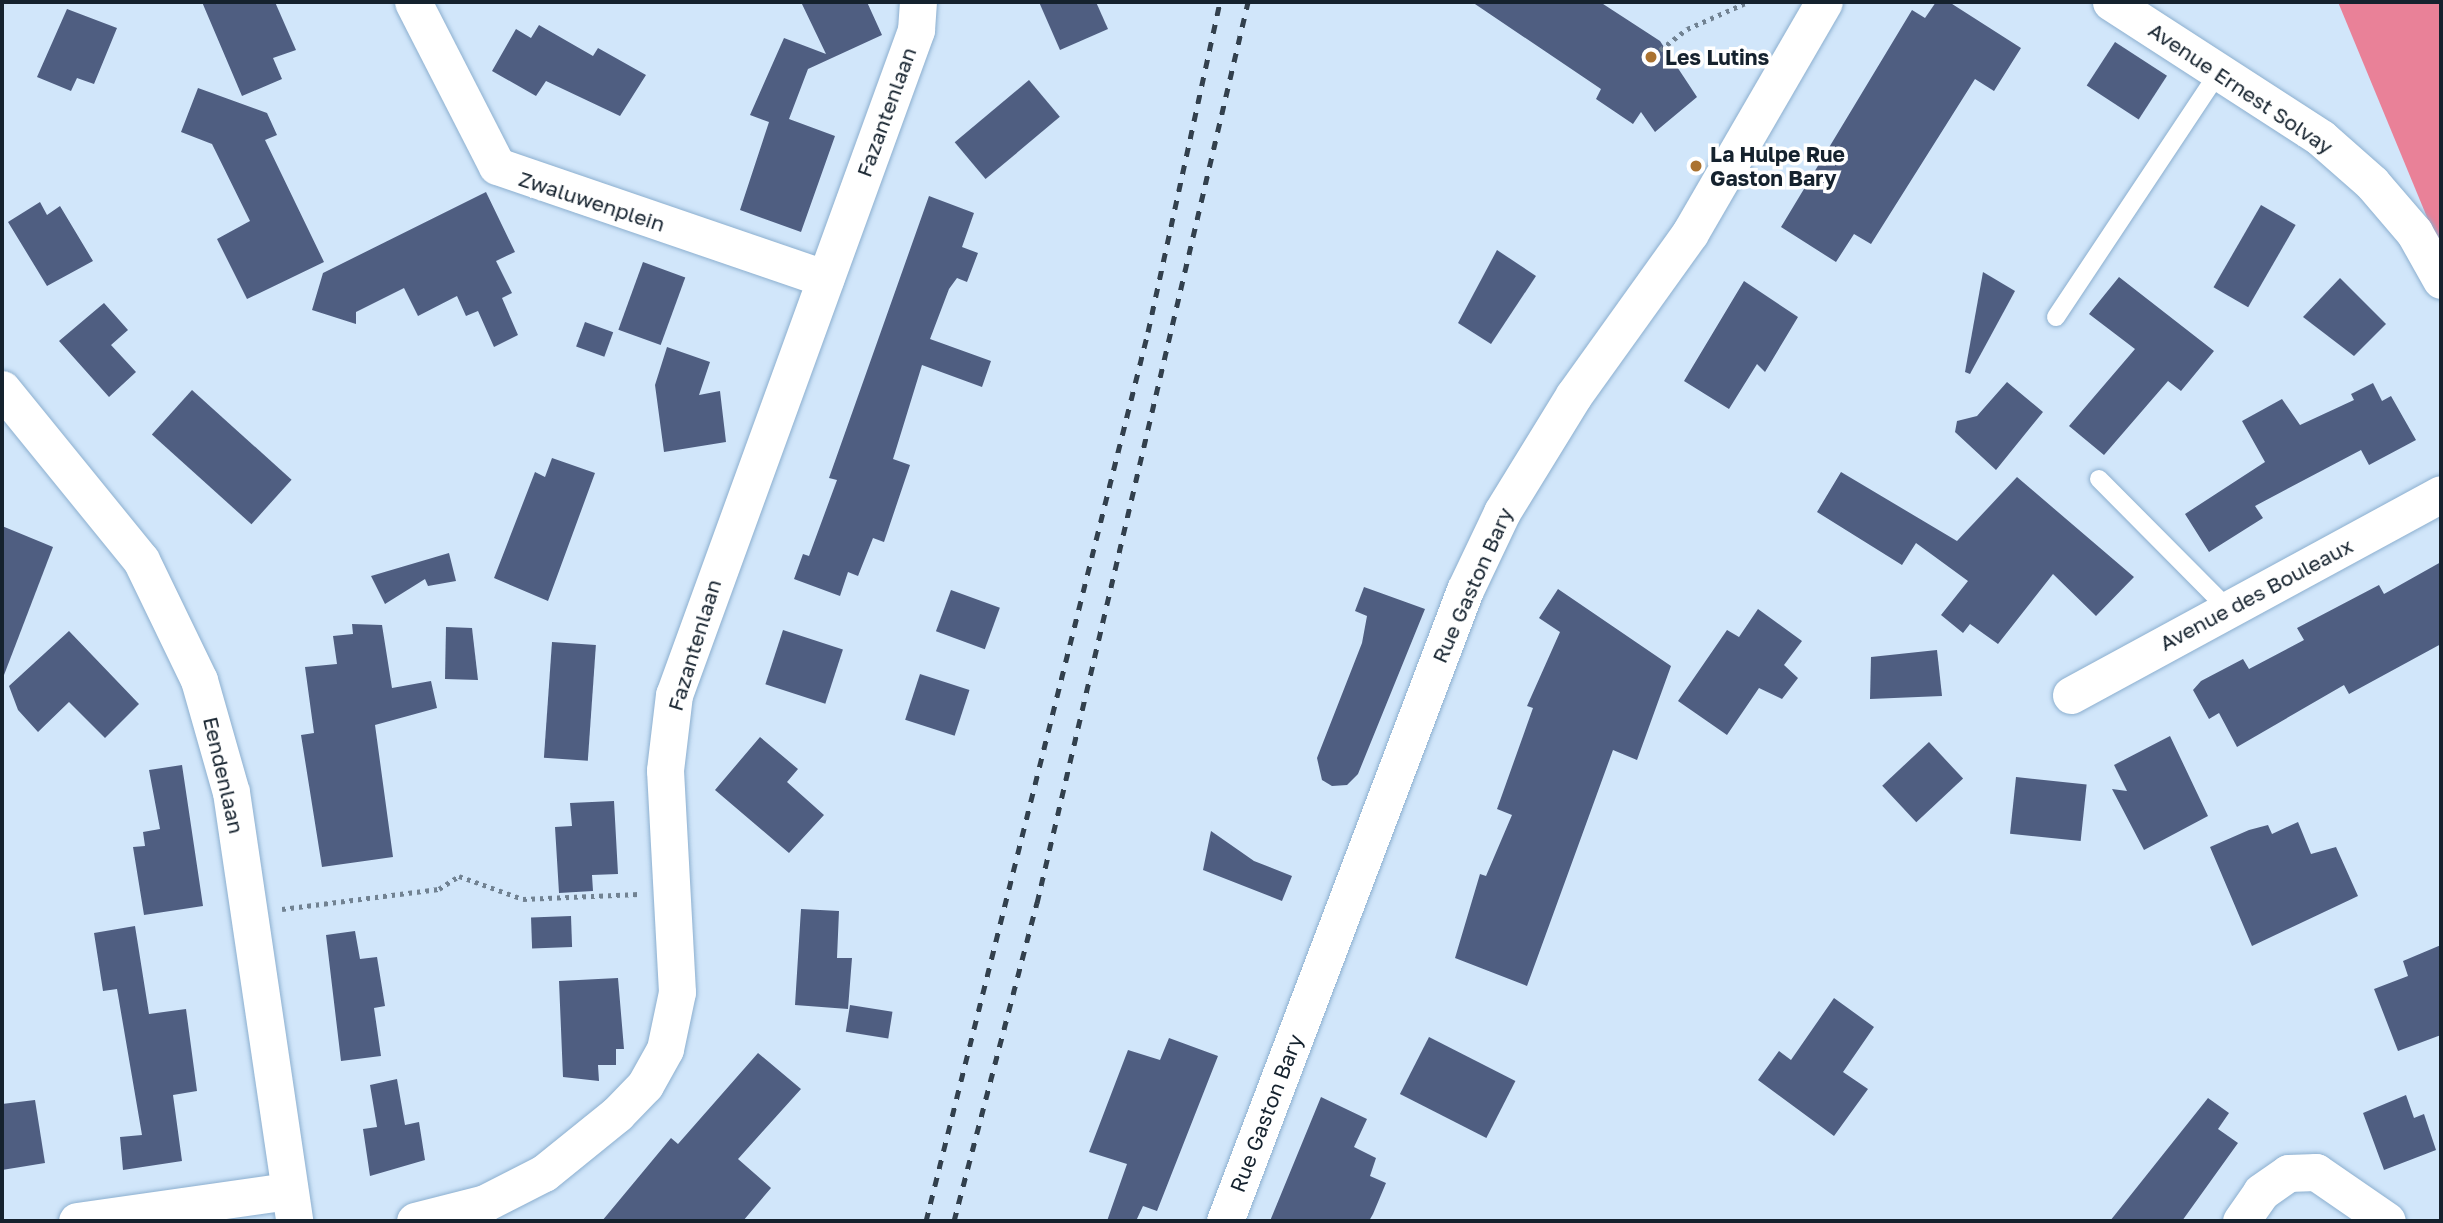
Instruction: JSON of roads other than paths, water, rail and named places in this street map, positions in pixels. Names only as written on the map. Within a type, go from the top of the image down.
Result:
[{"type":"street","name":"Zwaluwenplein","points":[[413,2],[497,166],[825,278]]},
{"type":"street","name":"Fazantenlaan","points":[[415,1221],[485,1203],[544,1172],[645,1085],[675,1019],[665,770],[674,695],[916,30],[918,2]]},
{"type":"street","name":"Rue Gaston Bary","points":[[1225,1221],[1465,590],[1502,512],[1574,395],[1690,233],[1824,2]]},
{"type":"street","name":"Avenue Ernest Solvay","points":[[2110,2],[2321,138],[2372,183],[2414,232],[2441,280]]},
{"type":"street","name":"Eendenlaan","points":[[2,389],[114,521],[165,604],[216,736],[250,913],[291,1206]]},
{"type":"street","name":"Avenue des Bouleaux","points":[[2071,695],[2441,494]]},
{"type":"street","points":[[2241,1221],[2261,1192],[2288,1173],[2316,1172],[2388,1221]]},
{"type":"street","points":[[77,1221],[291,1206]]},
{"type":"lane","points":[[2056,317],[2219,72]]},
{"type":"lane","points":[[2099,479],[2228,609]]},
{"type":"railway","points":[[926,1221],[1148,332],[1220,2]]},
{"type":"railway","points":[[954,1221],[1037,903],[1248,2]]},
{"type":"place","name":"Les Lutins","points":[[1651,57]]},
{"type":"place","name":"La Hulpe Rue Gaston Bary","points":[[1696,166]]}]
